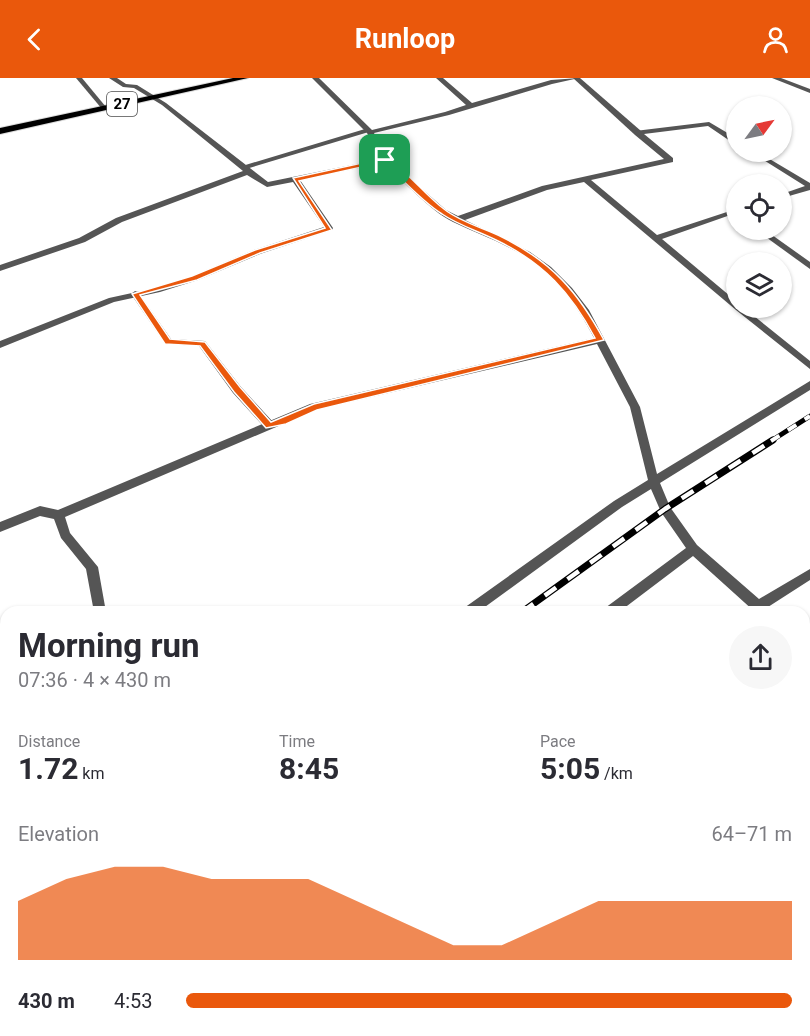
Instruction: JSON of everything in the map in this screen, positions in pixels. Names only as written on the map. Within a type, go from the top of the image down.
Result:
[{"type":"main road","name":"27","points":[[0,131],[244,78]]},
{"type":"street","points":[[79,78],[104,108]]},
{"type":"street","points":[[112,78],[125,86],[135,86],[153,97],[267,184],[296,180],[385,160]]},
{"type":"street","points":[[315,78],[369,131],[385,160],[443,212],[502,240],[548,268],[579,303],[635,407],[654,482],[665,509],[693,549],[758,606]]},
{"type":"street","points":[[440,78],[471,106]]},
{"type":"street","points":[[0,268],[82,240],[119,220],[246,169],[369,131],[447,114],[551,82],[576,78],[670,160],[545,188],[456,220]]},
{"type":"street","points":[[775,78],[810,91]]},
{"type":"street","points":[[638,133],[709,124],[726,135]]},
{"type":"street","points":[[770,162],[810,186]]},
{"type":"street","points":[[585,179],[726,296]]},
{"type":"street","points":[[0,345],[112,300],[195,278],[258,252],[329,228],[296,180]]},
{"type":"street","points":[[792,192],[810,186]]},
{"type":"street","points":[[656,238],[726,214]]},
{"type":"street","points":[[774,240],[810,266]]},
{"type":"street","points":[[135,294],[168,342],[202,344],[237,390],[269,425]]},
{"type":"street","points":[[752,318],[810,366]]},
{"type":"street","points":[[0,527],[40,511],[59,515],[314,407],[600,340]]},
{"type":"street","points":[[476,606],[618,504],[810,386]]},
{"type":"street","points":[[59,515],[65,535],[92,567],[99,606]]},
{"type":"street","points":[[617,606],[693,549]]},
{"type":"street","points":[[765,606],[810,574]]},
{"type":"railway","points":[[771,441],[810,416]]},
{"type":"railway","points":[[530,606],[665,509],[773,440]]},
{"type":"route","points":[[385,160],[443,212],[470,227],[502,240],[548,268],[584,310],[600,340],[314,407],[283,422],[269,425],[237,390],[202,344],[168,342],[135,294],[157,290],[195,278],[258,252],[329,228],[296,180],[385,160]]}]
